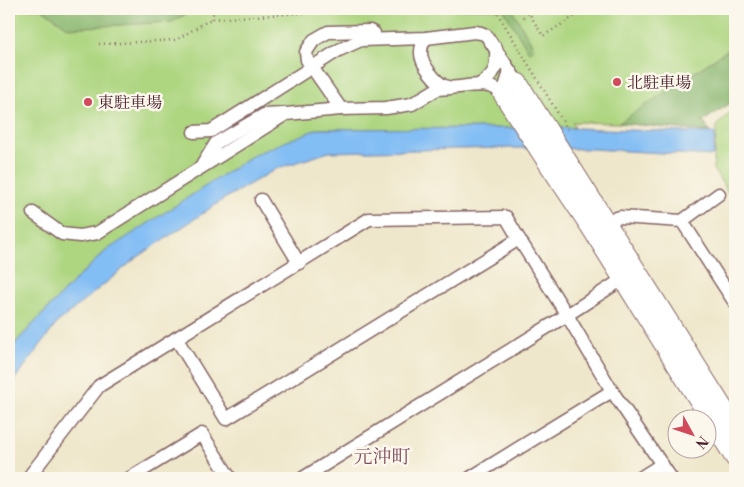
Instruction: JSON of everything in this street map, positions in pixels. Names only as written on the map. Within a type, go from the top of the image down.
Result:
[{"type":"street","points":[[342,109],[312,68],[307,60],[306,52],[314,40],[328,32],[370,31],[386,39]]},
{"type":"street","points":[[194,132],[211,131],[339,50],[361,40],[426,38],[475,32],[486,35],[496,48],[511,83],[523,124],[553,155],[598,223],[735,458]]},
{"type":"street","points":[[426,38],[421,48],[421,57],[435,78],[443,86],[450,88]]},
{"type":"street","points":[[479,85],[491,76],[495,69],[497,63],[496,48]]},
{"type":"street","points":[[33,214],[62,234],[80,236],[97,232],[201,168],[216,143],[264,115],[342,109],[386,108],[412,104],[437,89],[479,85],[495,87],[511,83]]},
{"type":"street","points":[[511,83],[544,125],[553,155]]},
{"type":"street","points":[[598,223],[620,217],[682,221],[719,194]]},
{"type":"street","points":[[261,200],[299,263]]},
{"type":"street","points":[[28,478],[99,386],[369,218],[506,217],[518,239],[567,314],[612,391],[671,478]]},
{"type":"street","points":[[682,221],[735,304]]},
{"type":"street","points":[[176,338],[226,420],[518,239]]},
{"type":"street","points":[[303,478],[630,275]]},
{"type":"street","points":[[630,275],[735,427]]},
{"type":"street","points":[[470,478],[612,391]]},
{"type":"street","points":[[130,478],[202,434],[230,478]]},
{"type":"street","points":[[640,478],[662,464]]},
{"type":"path","points":[[211,19],[214,9]]},
{"type":"path","points":[[99,44],[176,40],[211,19],[316,10],[361,9]]},
{"type":"path","points":[[494,9],[564,124]]},
{"type":"path","points":[[523,17],[529,13],[543,36],[586,9]]},
{"type":"green space","points":[[9,9],[735,9],[735,100],[703,121],[572,122],[575,128],[317,129],[107,250],[79,276],[9,352]]},
{"type":"green space","points":[[42,9],[195,9],[172,22],[69,28]]},
{"type":"green space","points":[[503,9],[512,9],[533,46],[529,52]]},
{"type":"green space","points":[[735,45],[735,100],[703,121],[710,132],[619,123]]},
{"type":"green space","points":[[735,110],[735,203],[713,169],[717,126]]},
{"type":"water","points":[[575,128],[715,133],[713,156],[592,149],[506,148],[329,152],[276,169],[224,199],[135,259],[58,322],[9,387],[9,352],[79,276],[107,250],[255,154],[317,129]]},
{"type":"place","name":"北駐車場","points":[[617,82]]},
{"type":"place","name":"東駐車場","points":[[88,102]]},
{"type":"district","name":"元沖町","points":[[382,456]]}]
